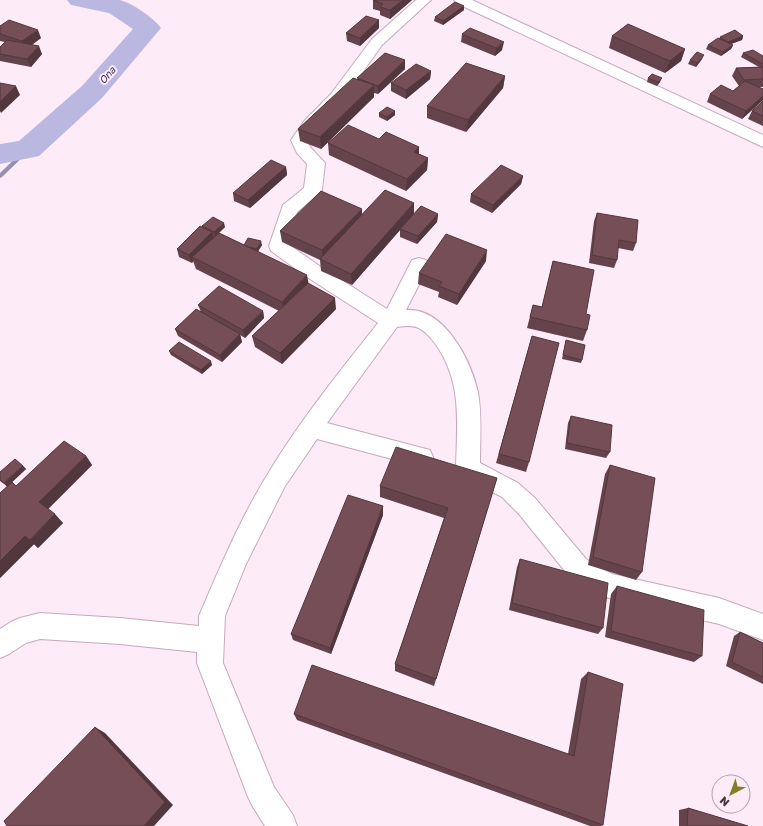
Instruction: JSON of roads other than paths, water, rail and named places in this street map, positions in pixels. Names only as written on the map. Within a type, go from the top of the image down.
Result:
[{"type":"street","points":[[424,0],[377,42],[337,97],[311,124],[299,140],[303,149],[316,163],[313,190],[289,209],[278,246],[314,272],[391,321],[407,317],[421,319],[434,328],[448,346],[463,376],[469,407],[468,468]]},
{"type":"street","points":[[461,0],[593,60],[763,142]]},
{"type":"street","points":[[282,826],[263,797],[210,663],[212,616],[236,558],[277,479],[331,399],[391,321],[419,264]]},
{"type":"street","points":[[311,428],[468,468],[510,490],[527,506],[577,567],[584,573],[609,586],[719,611],[763,627]]},
{"type":"street","points":[[0,645],[20,631],[40,626],[211,640]]},
{"type":"waterway","name":"Ona","points":[[0,154],[28,149],[92,92],[148,28],[117,7],[80,0]]},
{"type":"waterway","points":[[0,176],[28,149]]}]
